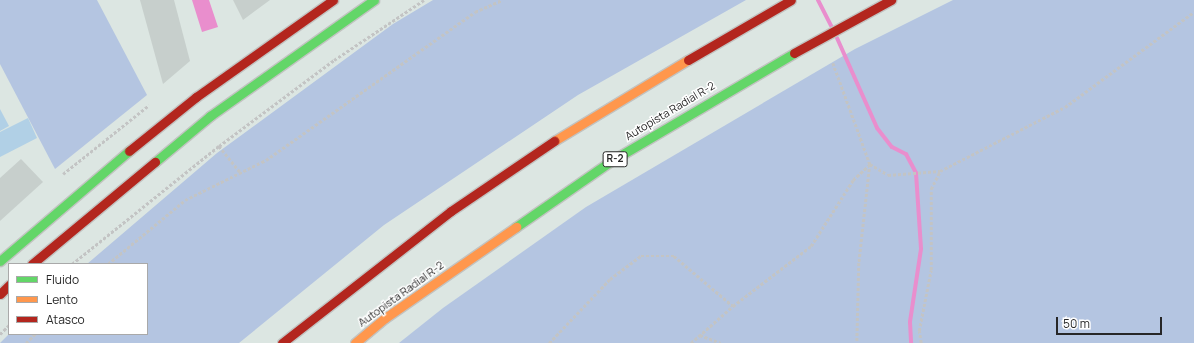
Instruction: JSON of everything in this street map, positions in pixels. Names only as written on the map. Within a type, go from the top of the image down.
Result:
[{"type":"main road","points":[[0,261],[72,197],[196,97],[332,0]]},
{"type":"main road","points":[[33,263],[210,116],[374,0]]},
{"type":"main road","points":[[282,343],[451,211],[539,151],[657,78],[791,0]]},
{"type":"main road","name":"Autopista Radial R-2","points":[[355,343],[385,318],[611,161],[745,80],[891,0]]},
{"type":"main road","points":[[0,294],[8,286]]},
{"type":"path","points":[[73,263],[219,146],[334,60],[424,0]]},
{"type":"path","points":[[109,263],[185,200],[266,160],[475,12],[502,0]]},
{"type":"path","points":[[870,164],[888,175],[940,171],[1065,107],[1194,12]]},
{"type":"path","points":[[833,63],[870,164],[859,264],[857,343]]},
{"type":"path","points":[[63,174],[149,105]]},
{"type":"path","points":[[219,146],[240,172]]},
{"type":"path","points":[[691,343],[733,306],[811,246],[853,180],[870,164]]},
{"type":"path","points":[[921,343],[919,331],[931,270],[932,189],[940,171]]},
{"type":"path","points":[[549,343],[610,279],[641,256],[674,256],[733,306]]},
{"type":"path","points":[[0,334],[8,327]]},
{"type":"path","points":[[26,343],[34,335]]},
{"type":"path","points":[[700,335],[721,343]]},
{"type":"shaded area","points":[[0,0],[97,0],[147,95],[55,169],[0,64]]},
{"type":"shaded area","points":[[192,0],[209,0],[218,27],[202,32]]},
{"type":"shaded area","points":[[433,0],[746,0],[578,95],[384,225],[239,343],[0,343],[8,335],[148,335],[148,263],[88,263],[217,153],[393,24]]},
{"type":"shaded area","points":[[953,0],[1194,0],[1194,343],[399,343],[443,308],[586,207],[855,49]]},
{"type":"shaded area","points":[[0,109],[9,126],[0,131]]},
{"type":"shaded area","points":[[28,118],[37,138],[0,157],[0,132]]},
{"type":"building","points":[[140,0],[174,0],[190,61],[163,84]]},
{"type":"building","points":[[233,0],[270,0],[243,20]]},
{"type":"building","points":[[21,159],[43,182],[0,221],[0,178]]},
{"type":"waterway","points":[[818,0],[831,26]]},
{"type":"waterway","points":[[837,38],[877,128],[892,147],[906,154],[916,173],[921,249],[910,322],[911,343]]},
{"type":"traffic: fast","points":[[155,162],[210,116],[374,0]]},
{"type":"traffic: fast","points":[[516,227],[611,161],[794,53]]},
{"type":"traffic: fast","points":[[0,261],[129,151]]},
{"type":"traffic: slow","points":[[554,141],[688,60]]},
{"type":"traffic: slow","points":[[355,343],[385,318],[516,227]]},
{"type":"traffic: jam","points":[[129,151],[196,97],[333,0]]},
{"type":"traffic: jam","points":[[688,60],[791,0]]},
{"type":"traffic: jam","points":[[794,53],[891,0]]},
{"type":"traffic: jam","points":[[282,343],[451,211],[554,141]]},
{"type":"traffic: jam","points":[[33,263],[155,162]]},
{"type":"traffic: jam","points":[[0,294],[8,286]]}]
